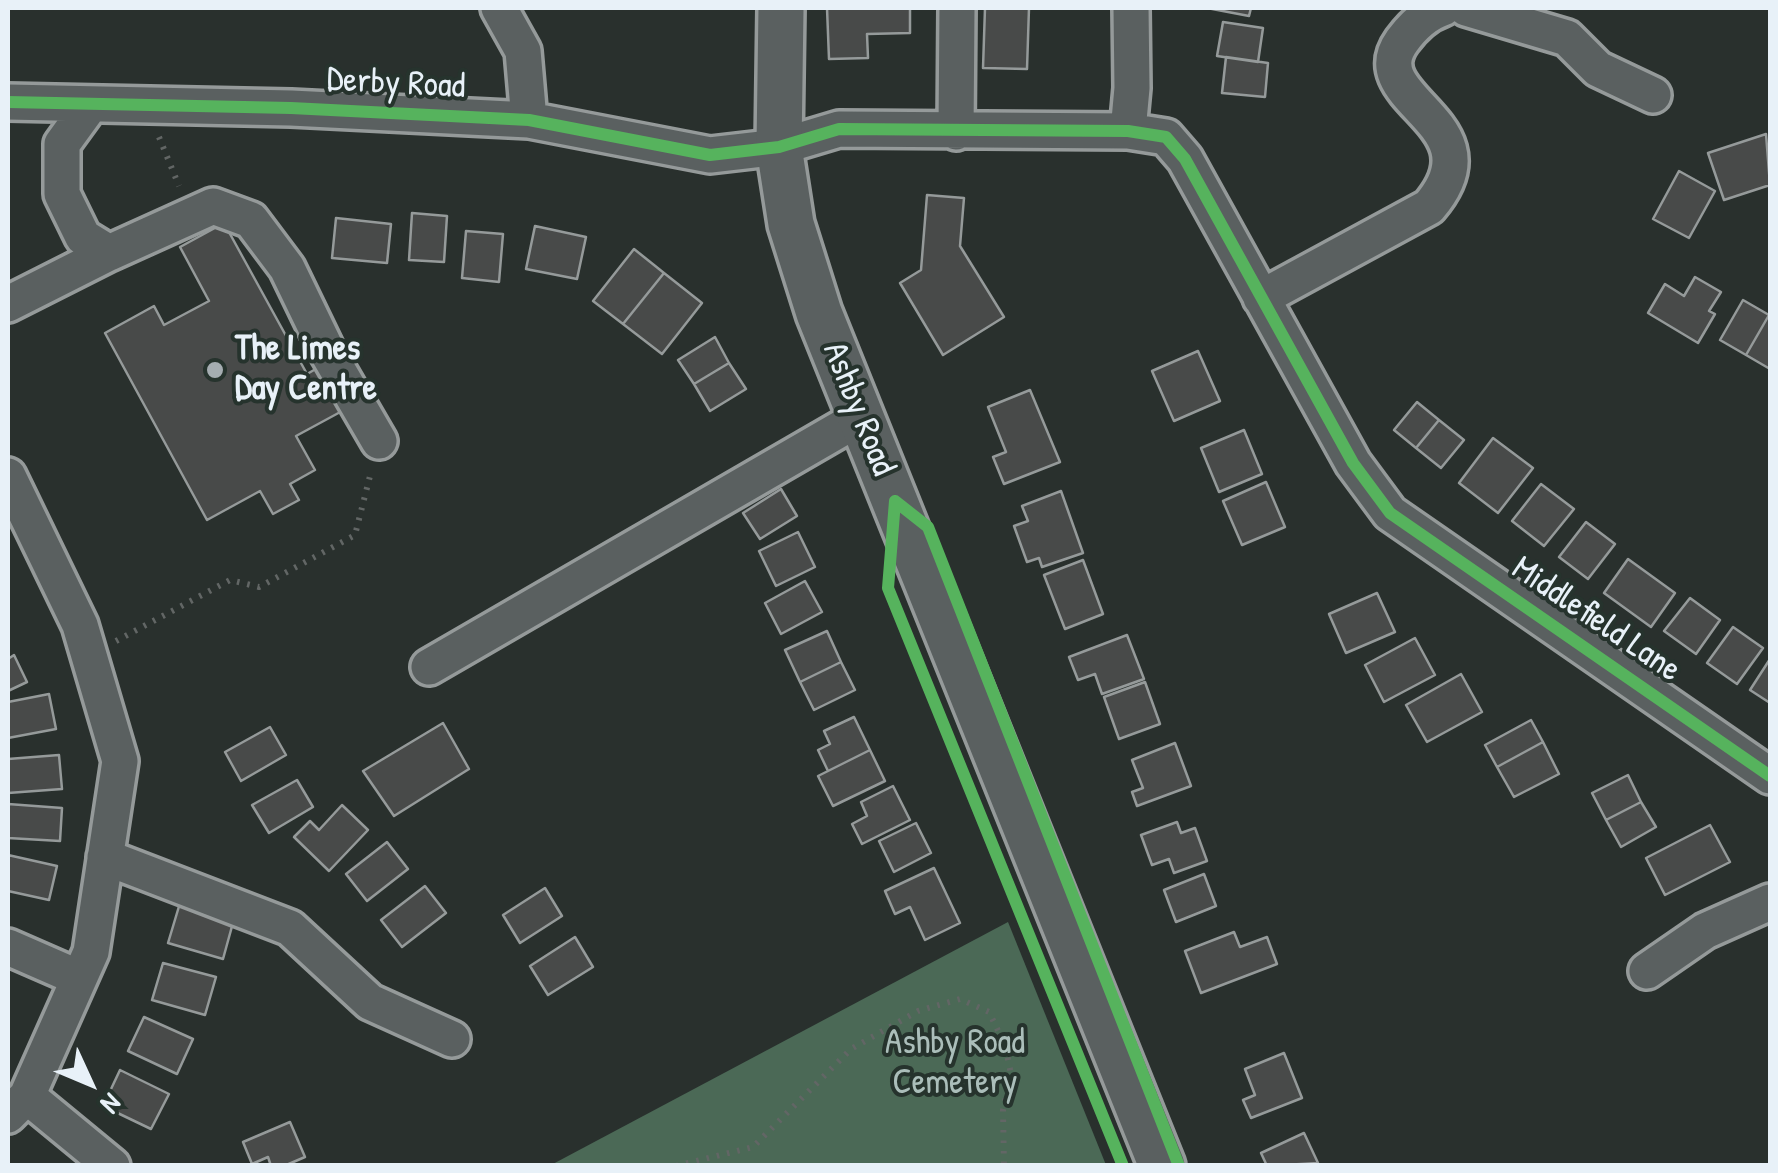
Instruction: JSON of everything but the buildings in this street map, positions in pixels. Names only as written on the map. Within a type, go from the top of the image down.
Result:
[{"type":"main road","name":"Ashby Road","points":[[781,8],[779,146],[791,224],[819,312],[1162,1166]]},
{"type":"street","points":[[499,8],[524,51],[529,120]]},
{"type":"street","points":[[956,132],[958,8]]},
{"type":"street","points":[[1128,132],[1132,88],[1130,8]]},
{"type":"street","points":[[1261,298],[1429,207],[1447,186],[1451,156],[1438,127],[1394,75],[1392,55],[1411,29],[1443,8]]},
{"type":"street","points":[[1466,8],[1567,38],[1598,69],[1652,95]]},
{"type":"street","name":"Derby Road","points":[[8,102],[529,120],[710,155],[779,146],[839,129],[1128,132]]},
{"type":"street","points":[[91,104],[62,144],[62,194],[83,237],[109,253]]},
{"type":"street","name":"Middlefield Lane","points":[[1128,132],[1152,132],[1175,145],[1354,463],[1390,513],[1770,776]]},
{"type":"street","points":[[8,304],[213,206],[251,220],[286,268],[378,441]]},
{"type":"street","points":[[429,667],[861,417]]},
{"type":"street","points":[[8,476],[80,626],[120,760],[91,952],[17,1106],[112,1166]]},
{"type":"street","points":[[105,857],[290,928],[370,1002],[452,1039]]},
{"type":"street","points":[[1648,971],[1705,931],[1770,902]]},
{"type":"street","points":[[8,947],[79,978]]},
{"type":"path","points":[[141,106],[165,148],[181,192],[178,220]]},
{"type":"path","points":[[88,655],[230,580],[258,587],[355,535],[378,441]]},
{"type":"path","points":[[676,1166],[753,1148],[851,1049],[918,1011],[960,999],[989,1012],[1005,1045],[1011,1074],[1003,1110],[1004,1166]]},
{"type":"green space","name":"Ashby Road Cemetery","points":[[1008,922],[1106,1165],[551,1165]]},
{"type":"cycle path","points":[[8,102],[291,108],[529,120],[710,155],[779,147],[839,129],[1128,131],[1166,137],[1185,159],[1353,463],[1390,513],[1770,776]]},
{"type":"cycle path","points":[[895,501],[928,527],[1179,1166]]},
{"type":"cycle path","points":[[895,501],[888,588],[1123,1166]]},
{"type":"place","name":"The Limes Day Centre","points":[[215,370]]}]
